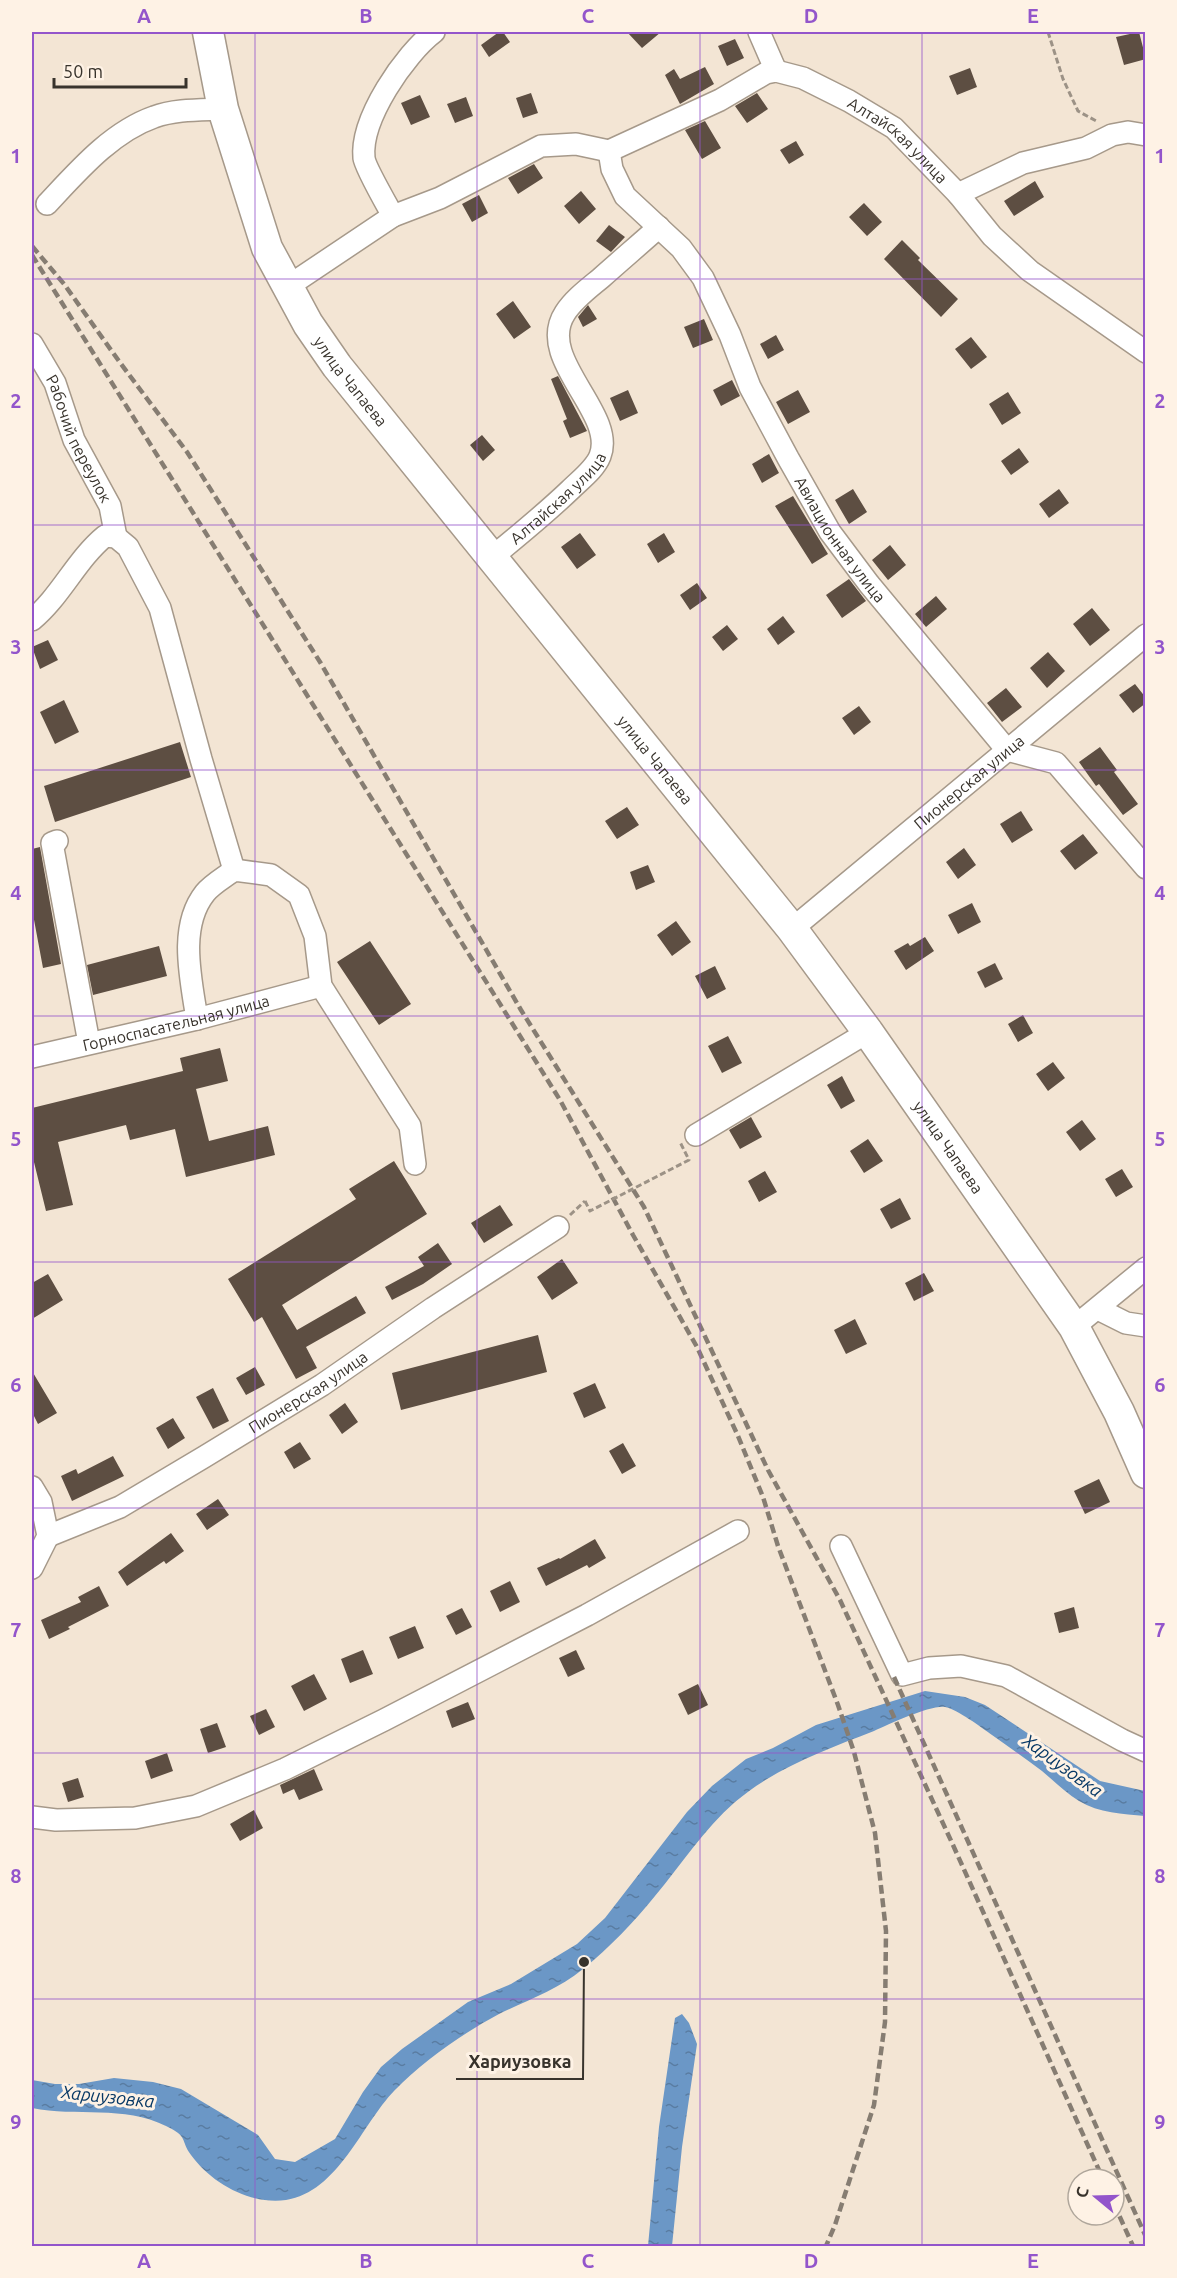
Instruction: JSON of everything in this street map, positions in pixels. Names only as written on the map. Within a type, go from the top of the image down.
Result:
[{"type":"street","name":"улица Чапаева","points":[[208,32],[223,109],[267,248],[308,324],[337,366],[792,929],[1074,1327],[1119,1412],[1146,1473]]},
{"type":"street","points":[[393,216],[364,159],[366,137],[375,108],[397,72],[420,42],[434,32]]},
{"type":"street","points":[[287,286],[393,216],[440,198],[541,146],[576,144],[609,151],[720,100],[766,74],[776,71],[759,32]]},
{"type":"street","name":"Алтайская улица","points":[[776,71],[821,86],[894,128],[958,194],[992,236],[1030,271],[1146,351]]},
{"type":"street","points":[[47,204],[91,157],[120,135],[154,117],[223,109]]},
{"type":"street","points":[[958,194],[1023,163],[1086,147],[1112,135],[1137,133]]},
{"type":"street","name":"Авиационная улица","points":[[609,151],[612,169],[625,196],[681,248],[703,278],[730,335],[750,387],[830,532],[869,584],[1007,750]]},
{"type":"street","name":"Алтайская улица","points":[[491,558],[556,502],[588,472],[600,456],[603,442],[600,428],[563,358],[557,333],[564,313],[581,295],[659,227]]},
{"type":"street","name":"Рабочий переулок","points":[[32,344],[55,383],[74,440],[110,506],[116,537]]},
{"type":"street","points":[[32,620],[53,598],[92,547],[105,536],[116,537],[128,547],[160,608],[234,870]]},
{"type":"street","name":"Пионерская улица","points":[[792,929],[1146,635]]},
{"type":"street","points":[[1007,750],[1056,763],[1146,868]]},
{"type":"street","points":[[57,841],[52,843],[89,1043]]},
{"type":"street","points":[[197,1018],[188,965],[191,920],[205,892],[234,870],[271,874],[299,895],[315,936],[321,986],[410,1126],[416,1164]]},
{"type":"street","name":"Горноспасательная улица","points":[[32,1057],[321,986]]},
{"type":"street","points":[[688,1138],[867,1032]]},
{"type":"street","name":"Пионерская улица","points":[[48,1536],[120,1507],[204,1457],[322,1385],[433,1308],[558,1227]]},
{"type":"street","points":[[1074,1327],[1146,1268]]},
{"type":"street","points":[[1098,1309],[1125,1323],[1146,1326]]},
{"type":"street","points":[[32,1487],[41,1502],[48,1536],[32,1568]]},
{"type":"street","points":[[32,1817],[56,1820],[135,1818],[196,1806],[285,1769],[374,1725],[587,1615],[738,1531]]},
{"type":"street","points":[[842,1546],[902,1675],[929,1668],[961,1666],[1006,1676],[1146,1751]]},
{"type":"path","points":[[1048,32],[1078,111],[1096,122],[1137,133]]},
{"type":"path","points":[[585,1201],[590,1211],[689,1160],[688,1138]]},
{"type":"water","points":[[925,1691],[965,1697],[985,1705],[1100,1781],[1145,1791],[1145,1816],[1111,1812],[1087,1805],[1074,1798],[1036,1766],[963,1715],[945,1707],[930,1709],[801,1761],[750,1790],[713,1824],[647,1906],[602,1952],[563,1983],[499,2014],[457,2039],[431,2058],[382,2105],[335,2171],[304,2194],[286,2200],[273,2201],[246,2196],[233,2190],[210,2175],[200,2165],[178,2133],[150,2120],[117,2113],[66,2112],[32,2108],[32,2080],[55,2084],[79,2084],[114,2078],[153,2082],[181,2089],[258,2135],[275,2159],[295,2162],[335,2139],[381,2067],[402,2049],[468,2002],[511,1984],[577,1944],[605,1918],[687,1812],[712,1786],[746,1759],[773,1748],[816,1725]]},
{"type":"water","points":[[682,2014],[689,2023],[697,2044],[682,2147],[672,2246],[648,2246],[659,2127],[675,2018]]},
{"type":"building","points":[[499,32],[503,32],[510,42],[489,57],[481,45]]},
{"type":"building","points":[[627,32],[661,32],[642,48]]},
{"type":"building","points":[[1139,32],[1146,59],[1124,65],[1116,37]]},
{"type":"building","points":[[735,39],[744,58],[727,66],[718,46]]},
{"type":"building","points":[[705,67],[714,84],[680,104],[665,75],[674,69],[680,79]]},
{"type":"building","points":[[970,68],[977,87],[957,95],[949,76]]},
{"type":"building","points":[[531,93],[538,113],[523,118],[516,98]]},
{"type":"building","points":[[757,93],[768,109],[747,123],[735,106]]},
{"type":"building","points":[[420,95],[430,117],[411,125],[401,103]]},
{"type":"building","points":[[466,97],[473,116],[455,123],[447,104]]},
{"type":"building","points":[[705,121],[721,148],[702,159],[685,130]]},
{"type":"building","points":[[796,141],[804,155],[789,164],[780,150]]},
{"type":"building","points":[[534,164],[543,178],[518,194],[508,178]]},
{"type":"building","points":[[1035,181],[1044,197],[1014,216],[1004,201]]},
{"type":"building","points":[[581,191],[596,209],[579,224],[564,206]]},
{"type":"building","points":[[479,195],[488,213],[472,222],[462,204]]},
{"type":"building","points":[[864,203],[882,222],[867,236],[849,217]]},
{"type":"building","points":[[609,225],[625,237],[611,252],[596,241]]},
{"type":"building","points":[[902,240],[920,258],[918,260],[958,299],[941,317],[884,259]]},
{"type":"building","points":[[513,301],[531,327],[514,339],[496,314]]},
{"type":"building","points":[[588,305],[597,319],[583,327],[578,317]]},
{"type":"building","points":[[704,319],[713,340],[693,348],[684,327]]},
{"type":"building","points":[[776,335],[784,350],[768,359],[760,344]]},
{"type":"building","points":[[971,337],[987,357],[971,369],[955,349]]},
{"type":"building","points":[[558,376],[587,431],[570,438],[563,421],[567,419],[551,379]]},
{"type":"building","points":[[732,380],[740,396],[721,406],[713,390]]},
{"type":"building","points":[[628,390],[638,413],[620,421],[610,398]]},
{"type":"building","points":[[798,390],[810,412],[788,424],[776,402]]},
{"type":"building","points":[[1008,392],[1021,413],[1002,425],[989,404]]},
{"type":"building","points":[[482,435],[495,450],[483,461],[470,445]]},
{"type":"building","points":[[1019,448],[1029,462],[1011,475],[1001,461]]},
{"type":"building","points":[[769,454],[779,473],[762,483],[752,464]]},
{"type":"building","points":[[853,489],[867,512],[849,524],[835,500]]},
{"type":"building","points":[[1059,489],[1069,503],[1049,518],[1039,504]]},
{"type":"building","points":[[793,496],[828,554],[812,564],[775,506]]},
{"type":"building","points":[[580,533],[596,555],[577,569],[561,547]]},
{"type":"building","points":[[664,533],[675,552],[658,563],[647,544]]},
{"type":"building","points":[[890,545],[906,565],[888,580],[872,560]]},
{"type":"building","points":[[849,579],[866,601],[842,618],[826,595]]},
{"type":"building","points":[[697,583],[707,598],[690,610],[680,595]]},
{"type":"building","points":[[936,596],[947,609],[926,627],[915,614]]},
{"type":"building","points":[[1092,608],[1110,630],[1090,646],[1073,624]]},
{"type":"building","points":[[783,616],[795,632],[778,645],[767,629]]},
{"type":"building","points":[[727,625],[738,639],[723,651],[712,637]]},
{"type":"building","points":[[48,640],[58,660],[40,669],[32,647]]},
{"type":"building","points":[[1048,652],[1065,671],[1047,688],[1030,668]]},
{"type":"building","points":[[1135,684],[1146,698],[1146,703],[1133,713],[1119,695]]},
{"type":"building","points":[[1006,688],[1022,707],[1002,722],[987,703]]},
{"type":"building","points":[[64,700],[79,732],[55,744],[40,712]]},
{"type":"building","points":[[859,706],[871,722],[854,735],[842,718]]},
{"type":"building","points":[[180,742],[191,777],[55,822],[44,786]]},
{"type":"building","points":[[1100,747],[1117,770],[1114,772],[1138,804],[1123,815],[1099,784],[1096,786],[1079,762]]},
{"type":"building","points":[[627,807],[639,825],[617,839],[605,821]]},
{"type":"building","points":[[1021,811],[1033,830],[1012,843],[1000,824]]},
{"type":"building","points":[[1083,834],[1098,853],[1075,870],[1060,851]]},
{"type":"building","points":[[40,847],[61,964],[43,968],[32,909],[32,849]]},
{"type":"building","points":[[964,848],[976,865],[958,879],[946,862]]},
{"type":"building","points":[[648,865],[655,882],[636,890],[630,872]]},
{"type":"building","points":[[972,903],[981,922],[958,934],[948,915]]},
{"type":"building","points":[[676,921],[691,942],[672,956],[657,935]]},
{"type":"building","points":[[925,937],[934,951],[906,970],[894,951],[908,943],[910,946]]},
{"type":"building","points":[[370,941],[411,1004],[379,1025],[337,962]]},
{"type":"building","points":[[159,946],[167,976],[93,995],[87,965]]},
{"type":"building","points":[[995,963],[1003,979],[985,988],[977,972]]},
{"type":"building","points":[[715,966],[726,989],[707,999],[695,976]]},
{"type":"building","points":[[1023,1015],[1033,1033],[1018,1042],[1008,1024]]},
{"type":"building","points":[[728,1036],[742,1063],[722,1073],[708,1046]]},
{"type":"building","points":[[220,1048],[228,1081],[196,1089],[209,1141],[268,1126],[275,1155],[186,1177],[175,1129],[130,1140],[126,1125],[58,1142],[73,1205],[46,1211],[32,1154],[32,1108],[183,1071],[180,1058]]},
{"type":"building","points":[[1053,1062],[1065,1078],[1048,1091],[1036,1074]]},
{"type":"building","points":[[842,1076],[855,1101],[841,1109],[827,1085]]},
{"type":"building","points":[[751,1117],[762,1137],[740,1149],[729,1130]]},
{"type":"building","points":[[1082,1120],[1096,1139],[1080,1151],[1066,1132]]},
{"type":"building","points":[[868,1139],[883,1161],[864,1173],[850,1151]]},
{"type":"building","points":[[394,1161],[427,1214],[282,1305],[297,1330],[356,1296],[366,1313],[306,1347],[317,1368],[296,1379],[262,1317],[254,1322],[228,1279],[356,1199],[349,1189]]},
{"type":"building","points":[[1122,1169],[1133,1187],[1116,1197],[1105,1179]]},
{"type":"building","points":[[765,1171],[777,1192],[759,1202],[748,1181]]},
{"type":"building","points":[[900,1198],[911,1219],[891,1229],[880,1209]]},
{"type":"building","points":[[500,1205],[513,1225],[484,1243],[471,1223]]},
{"type":"building","points":[[438,1243],[452,1264],[423,1284],[392,1300],[385,1287],[424,1266],[418,1257]]},
{"type":"building","points":[[562,1259],[578,1283],[552,1300],[537,1277]]},
{"type":"building","points":[[924,1273],[934,1291],[914,1301],[905,1283]]},
{"type":"building","points":[[48,1274],[63,1300],[32,1319],[32,1283]]},
{"type":"building","points":[[855,1319],[867,1344],[846,1354],[834,1330]]},
{"type":"building","points":[[538,1335],[547,1372],[401,1410],[392,1373]]},
{"type":"building","points":[[255,1367],[265,1385],[246,1395],[236,1378]]},
{"type":"building","points":[[32,1371],[57,1413],[38,1424],[32,1412]]},
{"type":"building","points":[[595,1383],[606,1408],[584,1418],[573,1393]]},
{"type":"building","points":[[213,1388],[229,1421],[213,1429],[196,1397]]},
{"type":"building","points":[[345,1403],[358,1422],[342,1434],[329,1415]]},
{"type":"building","points":[[173,1418],[185,1438],[168,1449],[156,1428]]},
{"type":"building","points":[[300,1442],[311,1459],[294,1469],[284,1452]]},
{"type":"building","points":[[623,1443],[636,1466],[622,1474],[609,1451]]},
{"type":"building","points":[[113,1456],[124,1476],[72,1501],[61,1476],[76,1469],[78,1474]]},
{"type":"building","points":[[1099,1479],[1110,1502],[1085,1514],[1074,1491]]},
{"type":"building","points":[[218,1499],[229,1515],[207,1530],[196,1514]]},
{"type":"building","points":[[171,1533],[184,1551],[166,1564],[164,1561],[127,1586],[118,1572]]},
{"type":"building","points":[[595,1539],[606,1558],[589,1568],[587,1565],[546,1586],[537,1568],[560,1559]]},
{"type":"building","points":[[510,1581],[520,1602],[500,1612],[490,1591]]},
{"type":"building","points":[[99,1586],[109,1606],[49,1639],[41,1620],[81,1602],[78,1597]]},
{"type":"building","points":[[1074,1607],[1079,1628],[1059,1633],[1054,1613]]},
{"type":"building","points":[[462,1608],[472,1627],[456,1635],[446,1616]]},
{"type":"building","points":[[415,1626],[424,1648],[398,1659],[389,1637]]},
{"type":"building","points":[[363,1650],[373,1674],[350,1683],[341,1659]]},
{"type":"building","points":[[576,1650],[585,1669],[568,1677],[559,1658]]},
{"type":"building","points":[[314,1674],[327,1699],[304,1711],[291,1686]]},
{"type":"building","points":[[698,1684],[708,1705],[688,1715],[678,1694]]},
{"type":"building","points":[[468,1702],[475,1719],[452,1728],[446,1711]]},
{"type":"building","points":[[266,1709],[275,1727],[259,1735],[250,1716]]},
{"type":"building","points":[[217,1723],[226,1747],[208,1753],[200,1729]]},
{"type":"building","points":[[167,1753],[173,1771],[151,1779],[145,1761]]},
{"type":"building","points":[[314,1769],[323,1790],[299,1800],[294,1789],[283,1794],[280,1785]]},
{"type":"building","points":[[78,1778],[84,1797],[68,1802],[62,1783]]},
{"type":"building","points":[[254,1810],[263,1828],[240,1841],[230,1824]]},
{"type":"railway","points":[[32,246],[64,284],[187,452],[320,662],[521,1010],[644,1207],[768,1470],[840,1600],[1098,2167]]},
{"type":"railway","points":[[32,255],[560,1100],[697,1347],[763,1497],[778,1546],[854,1752],[875,1833],[886,1931],[885,2022],[874,2105],[826,2246]]},
{"type":"railway","points":[[894,1677],[1146,2237]]},
{"type":"railway","points":[[1124,2227],[1133,2246]]},
{"type":"place","name":"Хариузовка","points":[[584,1962]]}]
